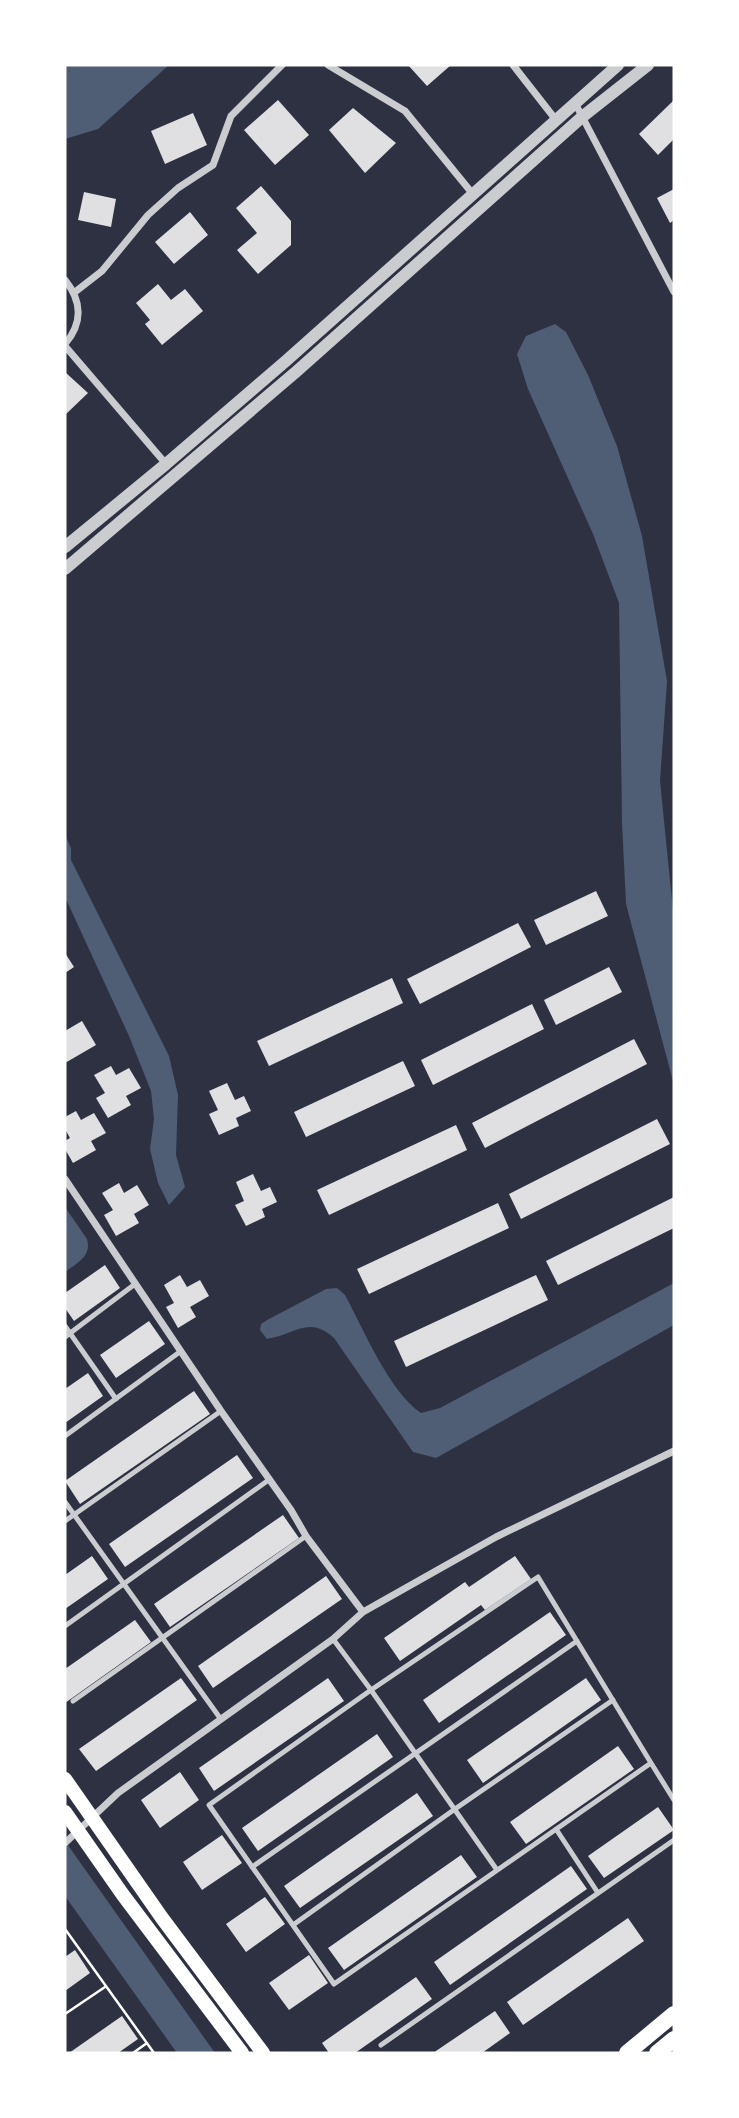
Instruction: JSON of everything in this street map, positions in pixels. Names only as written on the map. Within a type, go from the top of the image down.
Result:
[{"type":"main road","points":[[65,1779],[162,1918],[263,2053]]},
{"type":"main road","points":[[65,1812],[71,1838],[242,2053]]},
{"type":"main road","points":[[627,2053],[674,2014]]},
{"type":"main road","points":[[657,2053],[674,2039]]},
{"type":"street","points":[[75,292],[102,271],[148,215],[178,188],[213,165],[231,117],[282,65]]},
{"type":"street","points":[[328,65],[405,111],[472,193]]},
{"type":"street","points":[[513,65],[556,120]]},
{"type":"street","points":[[65,547],[287,360],[618,65]]},
{"type":"street","points":[[65,569],[296,371],[582,117],[648,65]]},
{"type":"street","points":[[575,103],[674,292]]},
{"type":"street","points":[[65,280],[75,292],[79,306],[73,334],[65,345],[166,464]]},
{"type":"street","points":[[65,1179],[306,1536],[363,1612]]},
{"type":"street","points":[[71,1838],[118,1793],[333,1639],[363,1612],[496,1537],[674,1451]]},
{"type":"lane","points":[[67,1335],[135,1284]]},
{"type":"lane","points":[[65,1326],[67,1335],[116,1399]]},
{"type":"lane","points":[[65,1436],[181,1352]]},
{"type":"lane","points":[[65,1521],[221,1411]]},
{"type":"lane","points":[[65,1626],[270,1479]]},
{"type":"lane","points":[[65,1502],[220,1718]]},
{"type":"lane","points":[[73,1701],[306,1536]]},
{"type":"lane","points":[[651,1763],[334,1984],[209,1805],[371,1690],[538,1577],[674,1800]]},
{"type":"lane","points":[[333,1639],[497,1870]]},
{"type":"lane","points":[[252,1867],[577,1641]]},
{"type":"lane","points":[[293,1925],[613,1700]]},
{"type":"lane","points":[[556,1829],[598,1893]]},
{"type":"lane","points":[[381,2045],[674,1840]]},
{"type":"path","points":[[65,1929],[154,2053]]},
{"type":"path","points":[[65,2014],[105,1987]]},
{"type":"path","points":[[132,2053],[147,2043]]},
{"type":"water","points":[[65,65],[169,65],[98,129],[65,139]]},
{"type":"water","points":[[555,324],[566,332],[588,375],[617,446],[642,536],[667,681],[660,781],[674,920],[674,1085],[626,904],[622,823],[619,603],[593,534],[528,389],[517,354],[526,336]]},
{"type":"water","points":[[65,835],[71,848],[71,860],[169,1056],[178,1095],[176,1155],[185,1187],[169,1205],[158,1183],[150,1149],[154,1119],[151,1091],[129,1036],[65,897]]},
{"type":"water","points":[[65,1207],[87,1239],[88,1245],[85,1255],[65,1272]]},
{"type":"water","points":[[674,1283],[674,1325],[436,1458],[413,1452],[334,1338],[325,1331],[301,1328],[267,1339],[260,1330],[261,1324],[267,1320],[326,1289],[337,1288],[345,1295],[398,1390],[421,1413],[440,1408]]},
{"type":"water","points":[[65,1841],[215,2053],[177,2053],[65,1896]]},
{"type":"building","points":[[408,65],[451,65],[427,86]]},
{"type":"building","points":[[278,100],[309,135],[275,165],[244,130]]},
{"type":"building","points":[[674,100],[674,139],[658,155],[639,134]]},
{"type":"building","points":[[353,108],[396,143],[365,173],[329,130]]},
{"type":"building","points":[[193,113],[207,145],[165,164],[151,131]]},
{"type":"building","points":[[261,186],[291,221],[291,245],[258,274],[237,250],[257,233],[236,208]]},
{"type":"building","points":[[674,189],[674,220],[670,223],[657,198]]},
{"type":"building","points":[[84,192],[116,199],[111,227],[78,220]]},
{"type":"building","points":[[190,212],[208,235],[174,264],[155,242]]},
{"type":"building","points":[[158,284],[171,300],[185,289],[203,311],[162,345],[145,324],[150,320],[136,303]]},
{"type":"building","points":[[65,372],[88,393],[65,415]]},
{"type":"building","points":[[596,891],[608,916],[546,945],[534,920]]},
{"type":"building","points":[[518,923],[531,947],[420,1004],[407,979]]},
{"type":"building","points":[[65,953],[74,967],[65,973]]},
{"type":"building","points":[[609,967],[622,992],[556,1025],[544,1000]]},
{"type":"building","points":[[392,978],[403,1003],[269,1066],[257,1041]]},
{"type":"building","points":[[532,1004],[544,1029],[433,1085],[421,1060]]},
{"type":"building","points":[[82,1021],[96,1045],[65,1063],[65,1031]]},
{"type":"building","points":[[634,1039],[647,1064],[485,1148],[472,1123]]},
{"type":"building","points":[[403,1061],[415,1086],[306,1137],[294,1112]]},
{"type":"building","points":[[111,1066],[116,1075],[129,1068],[141,1088],[126,1096],[131,1105],[108,1118],[96,1098],[105,1093],[94,1075]]},
{"type":"building","points":[[227,1083],[235,1100],[244,1096],[251,1111],[236,1118],[239,1126],[219,1135],[209,1114],[218,1110],[209,1091]]},
{"type":"building","points":[[76,1111],[81,1120],[94,1113],[106,1133],[91,1141],[96,1150],[73,1163],[65,1149],[65,1141],[70,1138],[65,1129],[65,1117]]},
{"type":"building","points":[[657,1119],[670,1144],[521,1219],[509,1194]]},
{"type":"building","points":[[456,1125],[467,1150],[329,1215],[317,1190]]},
{"type":"building","points":[[253,1174],[261,1191],[270,1187],[277,1202],[262,1209],[265,1217],[246,1226],[235,1205],[244,1201],[236,1182]]},
{"type":"building","points":[[119,1183],[124,1193],[137,1185],[149,1205],[134,1214],[139,1223],[116,1236],[104,1215],[113,1210],[102,1193]]},
{"type":"building","points":[[674,1197],[674,1228],[558,1285],[546,1261]]},
{"type":"building","points":[[498,1203],[509,1228],[369,1294],[357,1269]]},
{"type":"building","points":[[105,1265],[120,1288],[74,1321],[65,1308],[65,1293]]},
{"type":"building","points":[[180,1275],[187,1287],[200,1280],[209,1296],[190,1307],[196,1317],[178,1328],[166,1307],[174,1303],[164,1285]]},
{"type":"building","points":[[536,1275],[548,1300],[406,1367],[394,1341]]},
{"type":"building","points":[[149,1321],[165,1344],[116,1378],[100,1355]]},
{"type":"building","points":[[88,1373],[103,1396],[65,1423],[65,1389]]},
{"type":"building","points":[[194,1391],[210,1414],[80,1504],[65,1481]]},
{"type":"building","points":[[237,1455],[253,1478],[125,1567],[109,1544]]},
{"type":"building","points":[[283,1515],[299,1538],[170,1627],[154,1604]]},
{"type":"building","points":[[92,1556],[108,1579],[65,1609],[65,1575]]},
{"type":"building","points":[[515,1556],[531,1579],[485,1610],[481,1605],[400,1661],[384,1638],[465,1582],[469,1587]]},
{"type":"building","points":[[326,1576],[342,1599],[213,1688],[198,1666]]},
{"type":"building","points":[[550,1612],[566,1635],[439,1723],[423,1700]]},
{"type":"building","points":[[135,1620],[151,1642],[65,1703],[65,1669]]},
{"type":"building","points":[[181,1678],[197,1700],[96,1771],[79,1749]]},
{"type":"building","points":[[328,1678],[344,1701],[214,1791],[199,1768]]},
{"type":"building","points":[[586,1678],[601,1700],[483,1783],[467,1760]]},
{"type":"building","points":[[377,1734],[393,1757],[258,1851],[242,1828]]},
{"type":"building","points":[[618,1746],[634,1769],[526,1844],[510,1822]]},
{"type":"building","points":[[180,1772],[199,1800],[160,1828],[141,1800]]},
{"type":"building","points":[[417,1793],[433,1816],[300,1908],[284,1886]]},
{"type":"building","points":[[658,1807],[674,1830],[604,1878],[588,1856]]},
{"type":"building","points":[[222,1835],[242,1863],[202,1890],[183,1862]]},
{"type":"building","points":[[461,1855],[477,1877],[344,1970],[328,1948]]},
{"type":"building","points":[[571,1866],[587,1889],[450,1985],[434,1962]]},
{"type":"building","points":[[265,1897],[285,1924],[246,1952],[226,1924]]},
{"type":"building","points":[[628,1918],[644,1941],[523,2025],[507,2002]]},
{"type":"building","points":[[75,1950],[90,1973],[65,1991],[65,1957]]},
{"type":"building","points":[[309,1955],[328,1983],[289,2010],[269,1983]]},
{"type":"building","points":[[416,1977],[432,1999],[355,2053],[329,2053],[322,2043]]},
{"type":"building","points":[[495,2011],[510,2033],[482,2053],[433,2053]]},
{"type":"building","points":[[122,2016],[138,2039],[118,2053],[69,2053]]}]
